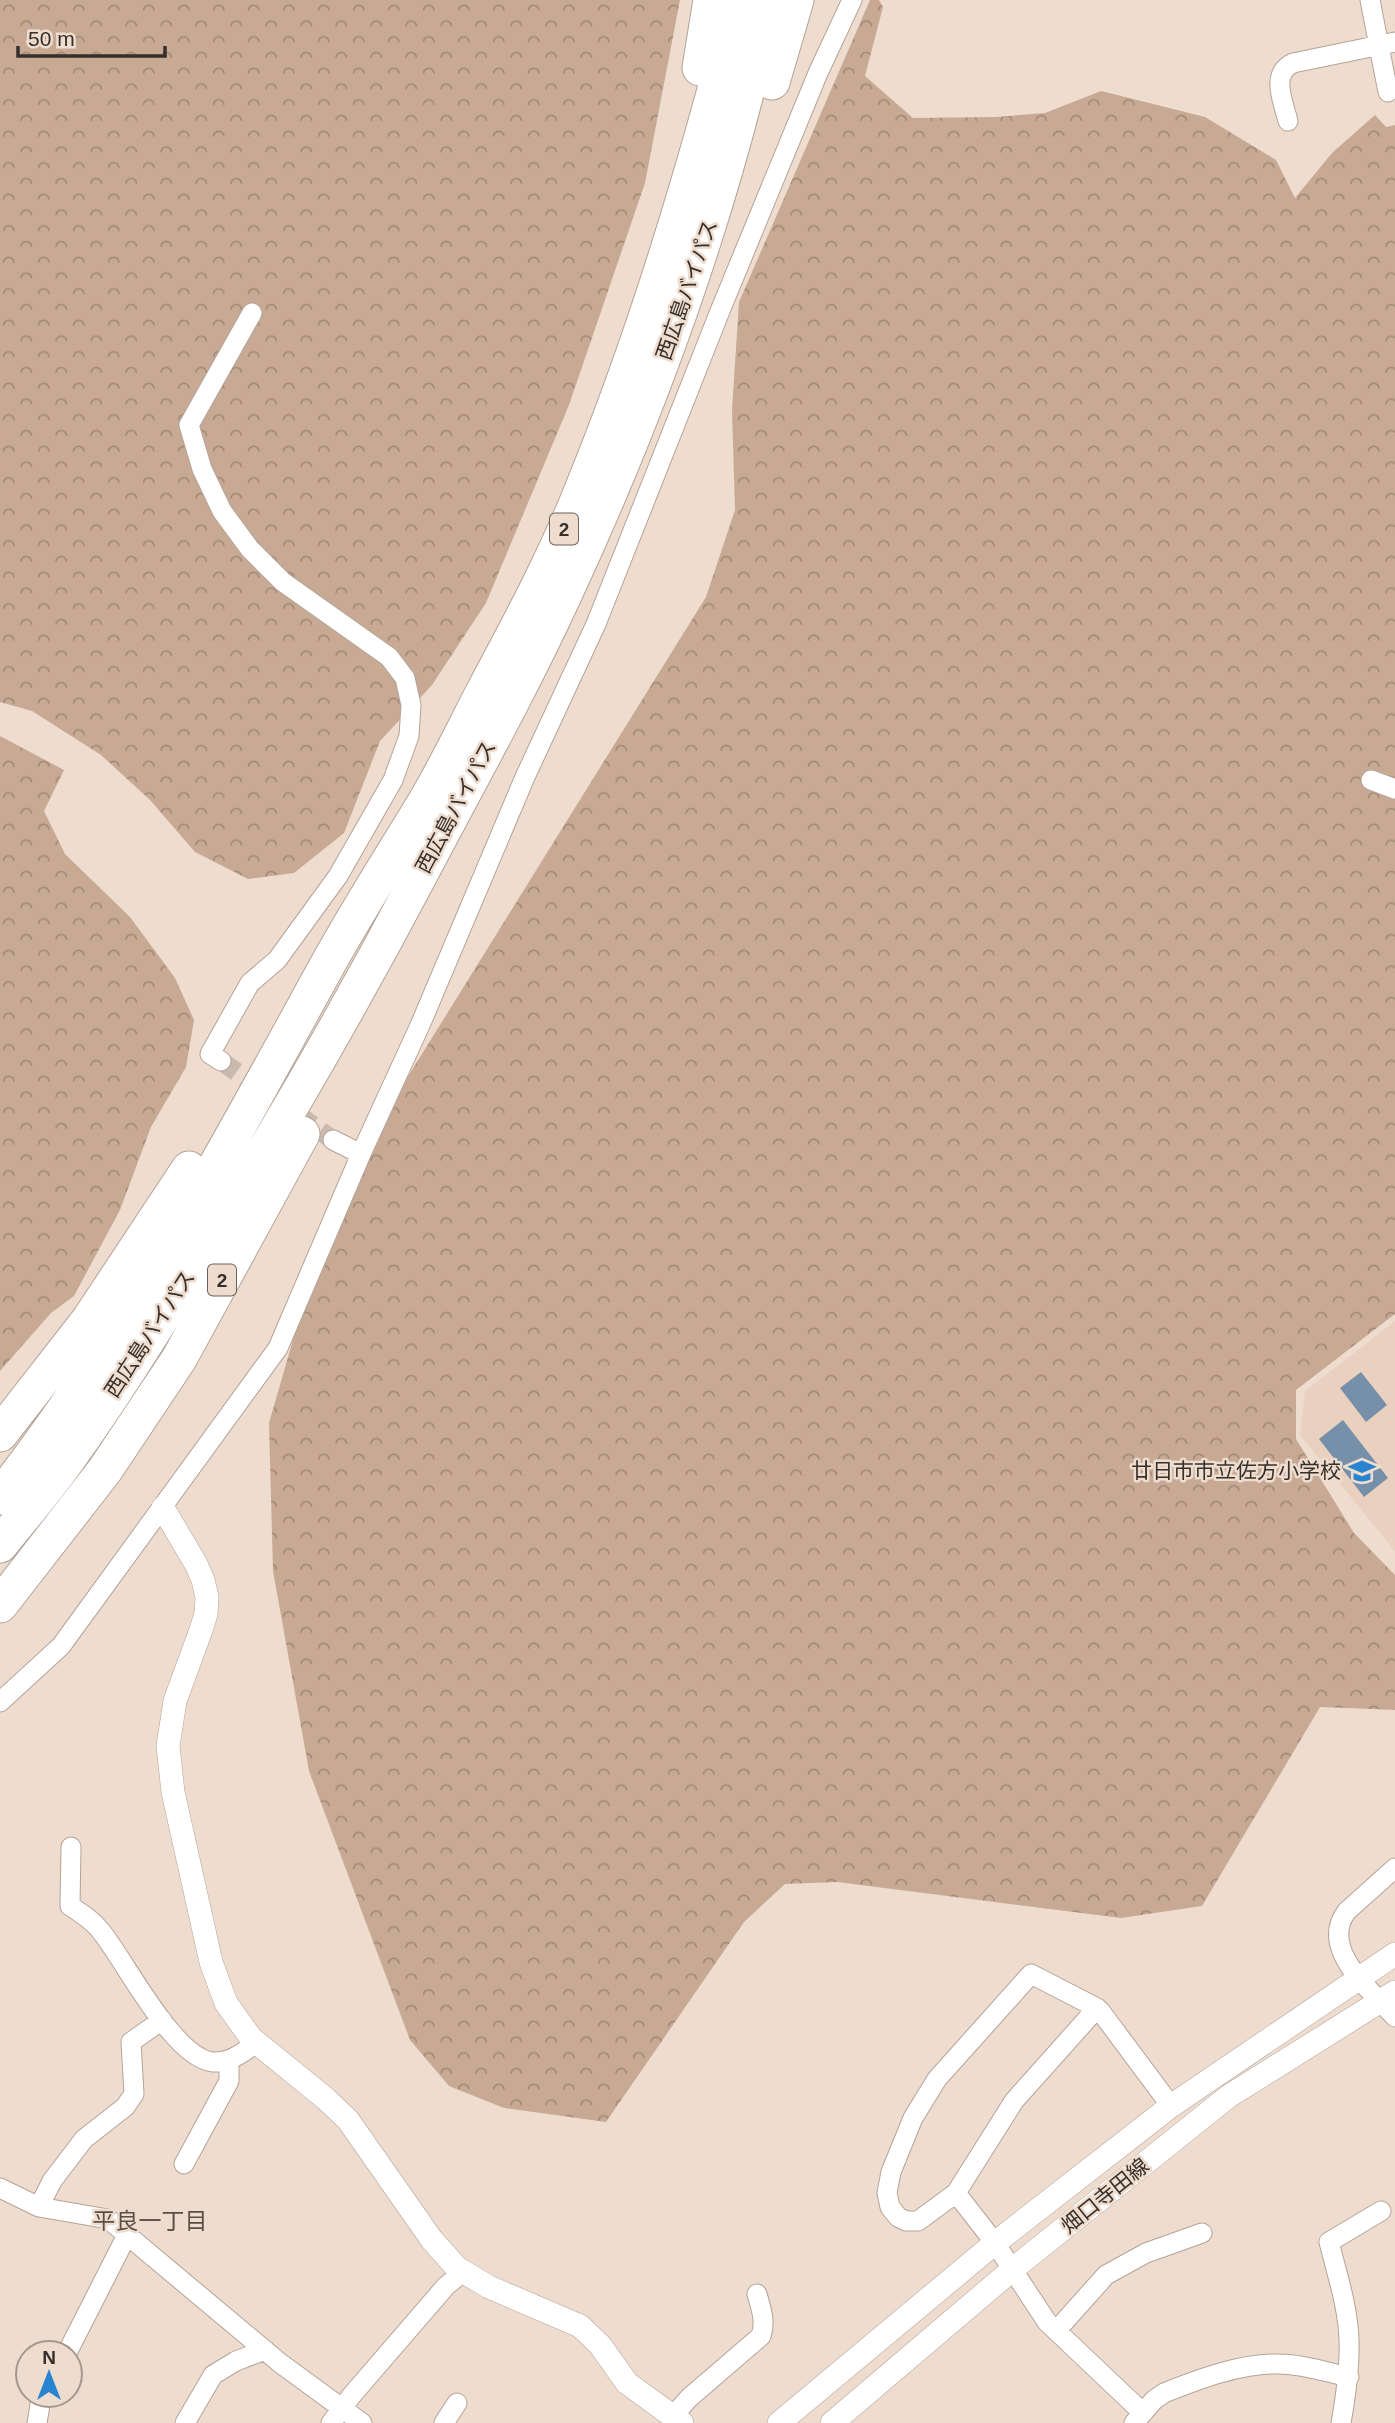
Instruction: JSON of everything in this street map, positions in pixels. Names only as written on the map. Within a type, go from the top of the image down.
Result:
[{"type":"highway","name":"2","points":[[670,247],[680,172],[711,0]]},
{"type":"highway","name":"西広島バイパス","points":[[0,1497],[85,1380],[191,1211],[355,915],[428,797],[521,622],[581,492],[670,247],[707,124],[739,0]]},
{"type":"highway","name":"西広島バイパス","points":[[0,1545],[68,1459],[148,1340],[283,1122],[393,926],[530,667],[616,478],[681,311],[735,139],[768,0]]},
{"type":"highway","name":"2","points":[[616,478],[666,375],[711,268],[796,0]]},
{"type":"highway","name":"2","points":[[0,1434],[89,1320],[355,915]]},
{"type":"highway","name":"2","points":[[0,1605],[105,1470],[179,1359],[302,1133],[393,926]]},
{"type":"street","points":[[0,1702],[61,1646],[278,1348],[361,1154],[421,1023],[525,777],[596,624],[720,311],[818,73],[852,0]]},
{"type":"street","points":[[1370,0],[1387,44],[1388,92]]},
{"type":"street","points":[[1288,121],[1279,84],[1285,67],[1387,44]]},
{"type":"street","points":[[220,1061],[210,1054],[250,982],[277,960],[338,876],[393,780],[409,736],[411,705],[405,678],[389,657],[282,582],[250,550],[222,511],[202,469],[189,425],[251,313]]},
{"type":"street","points":[[1371,780],[1395,789]]},
{"type":"street","points":[[333,1140],[361,1154]]},
{"type":"street","points":[[163,1508],[196,1564],[206,1597],[201,1630],[182,1679],[170,1724],[173,1792],[217,1983],[237,2021],[256,2043],[327,2099],[348,2120],[443,2255],[463,2272],[489,2287],[580,2326],[600,2345],[627,2383],[678,2420],[689,2398],[761,2336],[764,2328],[757,2294]]},
{"type":"street","points":[[71,1847],[70,1906],[99,1928],[162,2020],[185,2048],[198,2057],[213,2062],[229,2060],[256,2043]]},
{"type":"street","points":[[1390,2003],[1351,1969],[1342,1948],[1338,1928],[1341,1919],[1395,1868]]},
{"type":"street","points":[[779,2423],[995,2243],[1171,2106],[1395,1954]]},
{"type":"street","points":[[1097,2008],[1014,2101],[956,2193],[918,2221],[906,2221],[898,2217],[890,2207],[887,2193],[891,2172],[913,2118],[937,2079],[1031,1974],[1097,2008],[1171,2106]]},
{"type":"street","name":"畑口寺田線","points":[[832,2423],[1013,2269],[1229,2096],[1390,2003]]},
{"type":"street","points":[[39,2207],[52,2181],[84,2139],[125,2107],[134,2094],[131,2042],[162,2020]]},
{"type":"street","points":[[192,2160],[229,2081],[229,2060]]},
{"type":"street","points":[[0,2188],[39,2207],[108,2219],[265,2350],[337,2415],[362,2423]]},
{"type":"street","points":[[956,2193],[995,2243],[1040,2314],[1138,2418],[1154,2400],[1175,2389],[1259,2365],[1281,2364],[1349,2377]]},
{"type":"street","points":[[1341,2423],[1349,2377],[1349,2338],[1329,2242],[1381,2211]]},
{"type":"street","points":[[1056,2331],[1106,2275],[1146,2253],[1202,2233]]},
{"type":"street","points":[[74,2339],[127,2235]]},
{"type":"street","points":[[337,2415],[446,2286],[463,2272]]},
{"type":"street","points":[[185,2423],[213,2375],[236,2361],[265,2350]]},
{"type":"street","points":[[444,2423],[457,2403]]},
{"type":"shaded area","name":"廿日市市立佐方小学校","points":[[1395,1321],[1395,1551],[1300,1435],[1305,1391]]},
{"type":"green space","points":[[0,0],[680,0],[645,183],[569,405],[486,603],[432,685],[380,741],[344,833],[294,873],[248,879],[195,852],[150,800],[101,755],[32,711],[0,702]]},
{"type":"green space","points":[[870,0],[879,0],[883,7],[865,76],[913,118],[996,117],[1045,113],[1101,91],[1205,117],[1276,160],[1295,198],[1332,153],[1375,115],[1386,127],[1395,125],[1395,1314],[1296,1390],[1296,1439],[1354,1533],[1395,1575],[1395,1710],[1320,1707],[1202,1906],[1121,1918],[837,1882],[785,1884],[744,1922],[606,2122],[504,2108],[449,2086],[410,2040],[309,1771],[273,1571],[269,1423],[312,1274],[407,1078],[706,597],[735,510],[732,410],[739,302]]},
{"type":"green space","points":[[0,736],[64,770],[44,811],[65,854],[130,917],[175,978],[194,1020],[186,1067],[151,1127],[120,1210],[74,1296],[51,1313],[0,1371]]},
{"type":"water","points":[[1361,1372],[1387,1405],[1366,1422],[1340,1388]]},
{"type":"water","points":[[1343,1420],[1388,1478],[1364,1497],[1319,1439]]},
{"type":"tunnel","points":[[221,1061],[266,1093]]},
{"type":"tunnel","points":[[297,1114],[333,1140]]},
{"type":"place","name":"廿日市市立佐方小学校","points":[[1362,1471]]},
{"type":"district","name":"平良一丁目","points":[[150,2221]]}]
